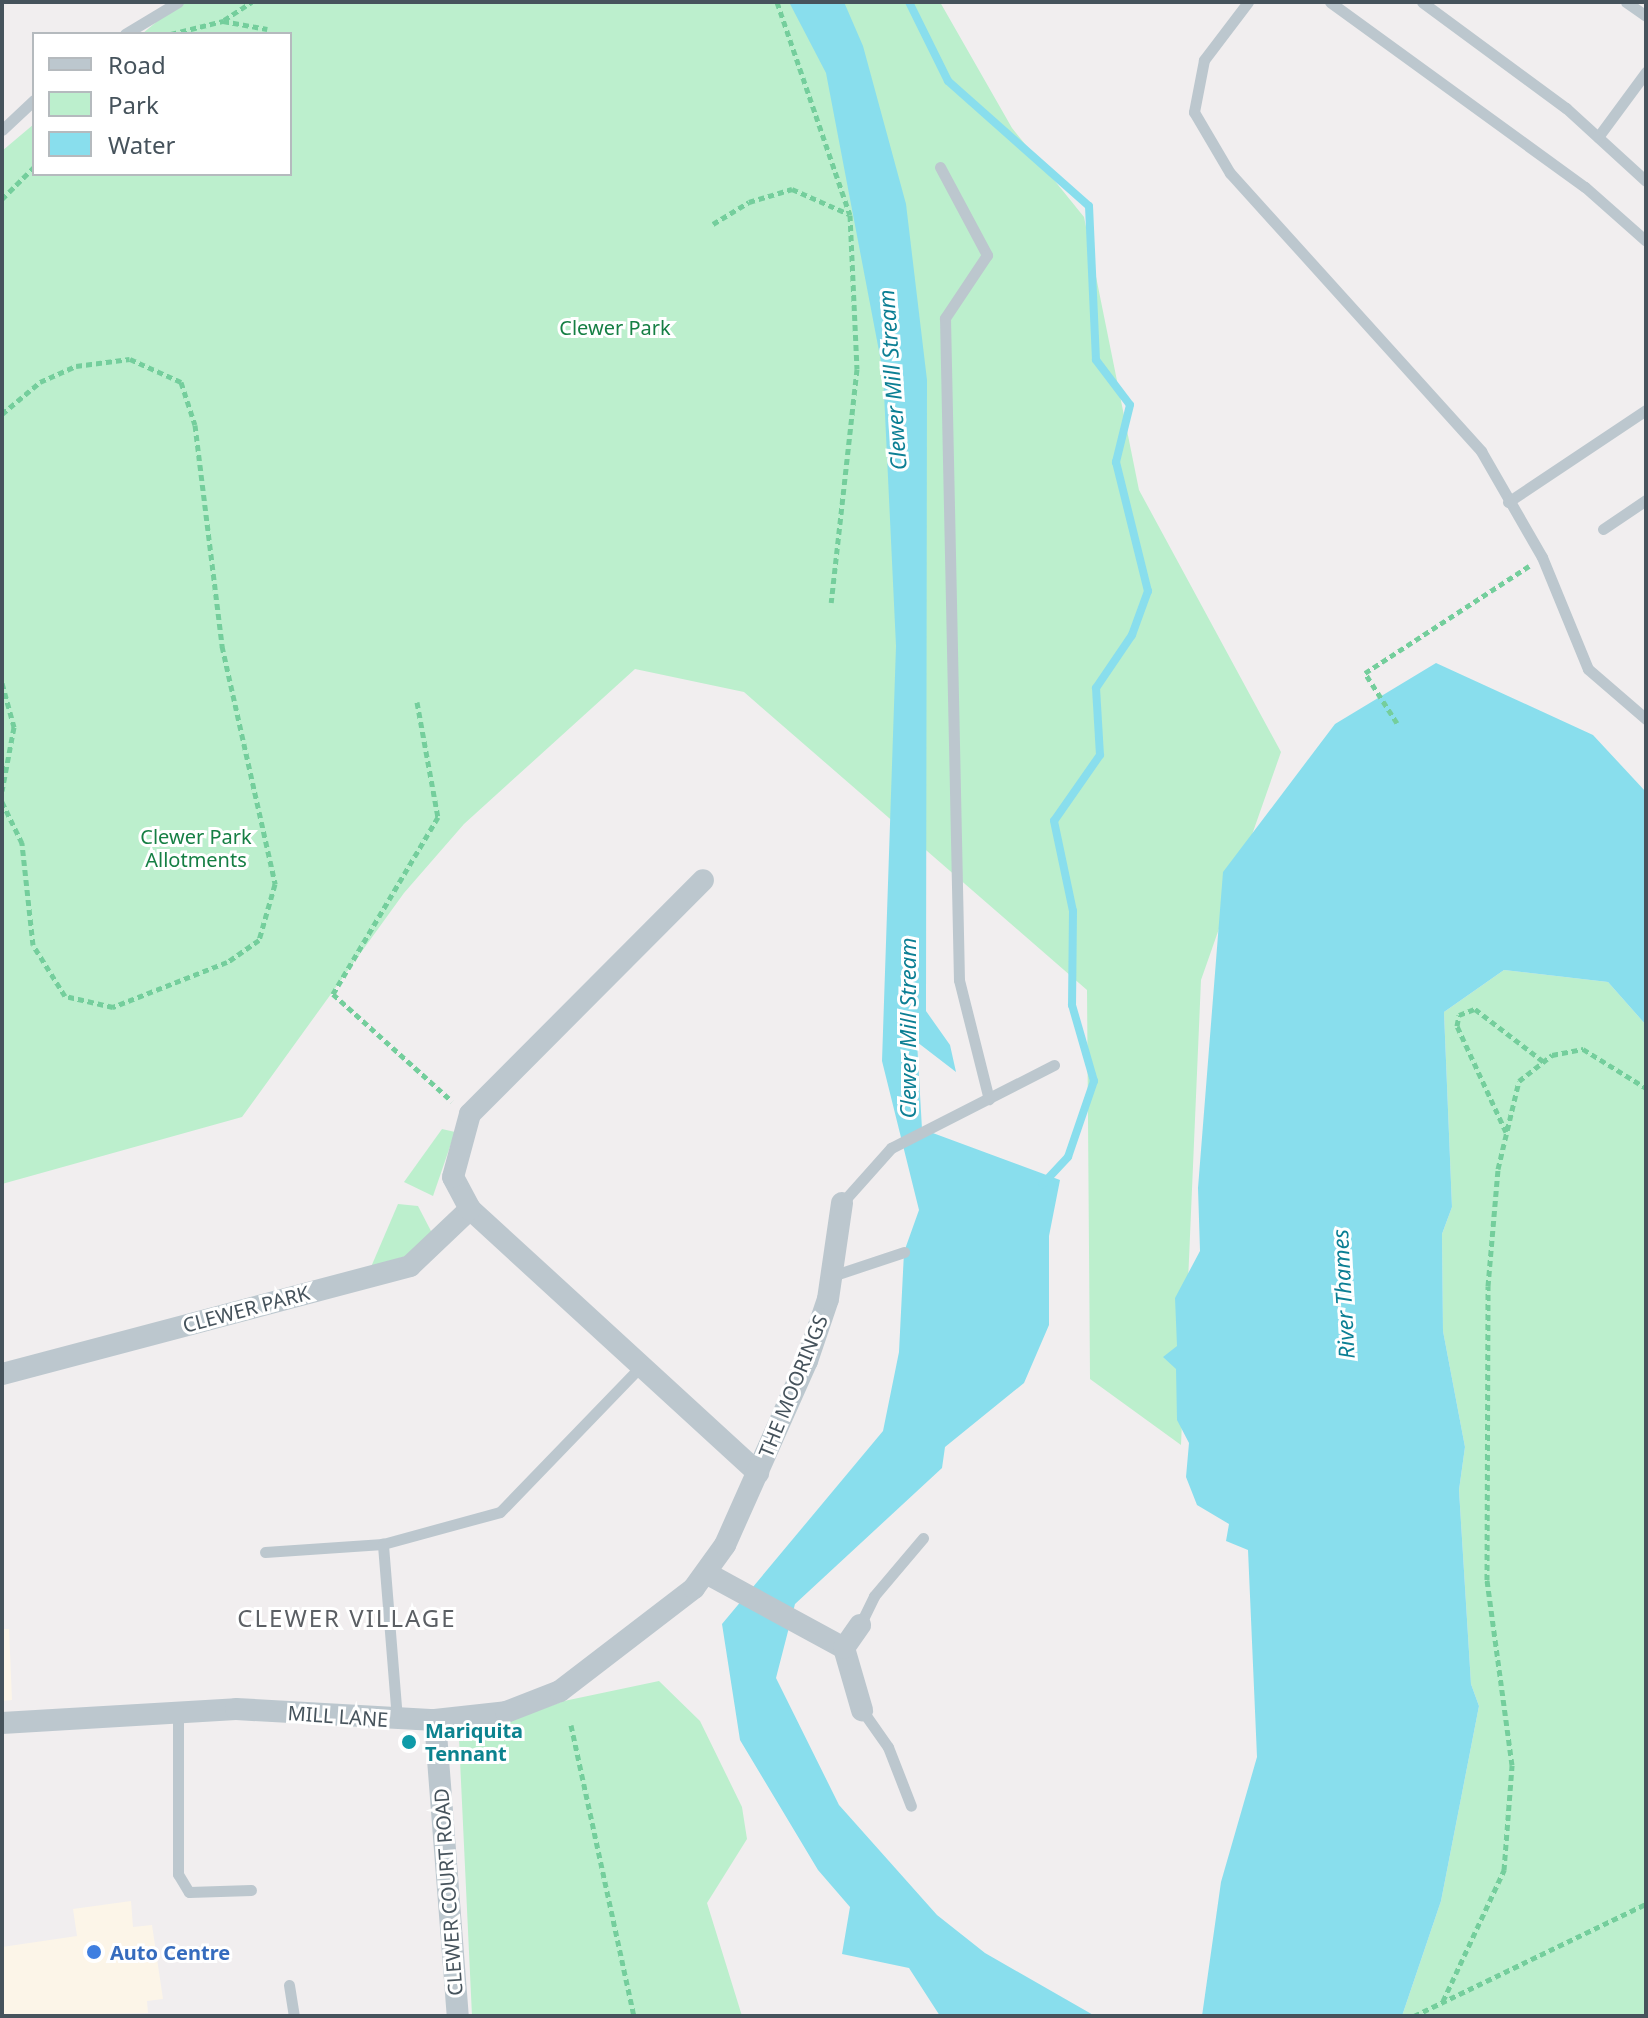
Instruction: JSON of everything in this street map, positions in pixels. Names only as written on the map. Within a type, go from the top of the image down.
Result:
[{"type":"street","points":[[703,880],[470,1114],[453,1177],[470,1209],[758,1473]]},
{"type":"street","name":"THE MOORINGS","points":[[758,1473],[807,1361],[832,1276],[842,1203]]},
{"type":"street","name":"CLEWER PARK","points":[[2,1374],[410,1266],[470,1209]]},
{"type":"street","name":"MILL LANE","points":[[2,1723],[178,1712],[435,1720],[506,1712],[560,1691],[634,1640],[708,1574],[758,1473]]},
{"type":"street","points":[[708,1574],[844,1648],[862,1710]]},
{"type":"street","points":[[844,1648],[860,1625]]},
{"type":"street","name":"CLEWER COURT ROAD","points":[[435,1720],[458,2016]]},
{"type":"lane","points":[[128,32],[178,2]]},
{"type":"lane","points":[[1248,2],[1204,60],[1194,112],[1230,173],[1481,451],[1542,557],[1588,669],[1646,719]]},
{"type":"lane","points":[[1330,2],[1585,187],[1646,241]]},
{"type":"lane","points":[[1422,2],[1598,137],[1646,181]]},
{"type":"lane","points":[[1626,2],[1646,16]]},
{"type":"lane","points":[[1598,137],[1646,72]]},
{"type":"lane","points":[[2,130],[32,102]]},
{"type":"lane","points":[[940,167],[987,255],[945,318],[959,980],[989,1099]]},
{"type":"lane","points":[[1508,502],[1646,410]]},
{"type":"lane","points":[[1603,529],[1646,500]]},
{"type":"lane","points":[[842,1203],[891,1148],[1054,1065]]},
{"type":"lane","points":[[832,1276],[904,1252]]},
{"type":"lane","points":[[265,1552],[383,1544],[500,1512],[641,1366]]},
{"type":"lane","points":[[860,1625],[874,1596],[923,1538]]},
{"type":"lane","points":[[383,1544],[397,1720]]},
{"type":"lane","points":[[862,1710],[888,1747],[911,1806]]},
{"type":"lane","points":[[178,1712],[182,1885],[189,1892],[251,1890]]},
{"type":"lane","points":[[289,1985],[294,2016]]},
{"type":"path","points":[[179,32],[223,21],[252,2]]},
{"type":"path","points":[[777,2],[850,215],[857,369],[831,603]]},
{"type":"path","points":[[223,21],[267,29]]},
{"type":"path","points":[[2,199],[32,169]]},
{"type":"path","points":[[713,224],[749,202],[792,189],[829,200],[850,215]]},
{"type":"path","points":[[2,414],[40,382],[76,366],[130,359],[181,382],[195,425],[222,646],[275,884],[259,940],[227,962],[113,1007],[65,996],[33,945],[22,843],[2,802]]},
{"type":"path","points":[[1397,723],[1365,673],[1542,557]]},
{"type":"path","points":[[2,683],[14,727],[2,791]]},
{"type":"path","points":[[417,702],[438,817],[333,994],[470,1114]]},
{"type":"path","points":[[1507,1133],[1457,1026],[1459,1015],[1475,1009],[1544,1062]]},
{"type":"path","points":[[1443,2001],[1504,1870],[1511,1780],[1487,1580],[1488,1286],[1507,1133],[1519,1081],[1544,1062],[1583,1049],[1646,1088]]},
{"type":"path","points":[[571,1725],[634,2016]]},
{"type":"path","points":[[1414,2016],[1646,1904]]},
{"type":"shaded area","points":[[2,1629],[9,1629],[12,1700],[2,1701]]},
{"type":"shaded area","name":"Auto Centre","points":[[131,1901],[133,1927],[152,1925],[163,1999],[147,2001],[148,2013],[2,2016],[2,1947],[77,1936],[73,1909]]},
{"type":"green space","points":[[180,2],[940,2],[1012,128],[1084,217],[1139,490],[1281,752],[1201,980],[1181,1445],[1090,1379],[1087,990],[744,692],[635,669],[464,824],[404,893],[242,1117],[2,1184],[2,151],[32,126],[32,176],[292,176],[292,32],[144,32]]},
{"type":"green space","points":[[1504,970],[1608,982],[1646,1025],[1646,2016],[1402,2016],[1441,1901],[1479,1706],[1471,1684],[1459,1490],[1465,1447],[1443,1331],[1442,1234],[1452,1207],[1444,1012]]},
{"type":"green space","points":[[442,1129],[455,1132],[433,1196],[404,1182]]},
{"type":"green space","points":[[398,1204],[418,1206],[432,1233],[409,1255],[371,1267]]},
{"type":"green space","points":[[659,1681],[700,1721],[742,1807],[747,1839],[707,1903],[742,2016],[472,2016],[459,1739],[564,1701]]},
{"type":"water","name":"Clewer Mill Stream","points":[[789,2],[844,2],[863,46],[906,204],[927,380],[926,1011],[950,1045],[956,1072],[917,1042],[922,1129],[1060,1180],[1049,1236],[1049,1325],[1024,1383],[945,1447],[942,1468],[795,1604],[776,1678],[839,1805],[937,1915],[985,1953],[1095,2016],[940,2016],[909,1968],[842,1954],[850,1907],[818,1870],[740,1740],[722,1624],[883,1431],[899,1352],[904,1252],[919,1210],[882,1061],[896,646],[883,372],[826,73]]},
{"type":"water","name":"River Thames","points":[[1436,663],[1593,735],[1646,792],[1646,1025],[1608,982],[1504,970],[1444,1012],[1452,1207],[1442,1234],[1443,1331],[1465,1447],[1459,1490],[1471,1684],[1479,1706],[1441,1901],[1402,2016],[1202,2016],[1221,1882],[1257,1757],[1248,1550],[1226,1541],[1229,1524],[1197,1505],[1186,1477],[1189,1443],[1177,1420],[1176,1369],[1163,1357],[1177,1346],[1175,1298],[1200,1251],[1198,1188],[1223,872],[1335,724]]},
{"type":"waterway","points":[[909,2],[948,81],[1089,206],[1096,360],[1130,405],[1116,462],[1148,591],[1132,635],[1096,688],[1100,755],[1054,821],[1073,911],[1072,1005],[1094,1081],[1068,1157],[1043,1184]]},
{"type":"place","name":"Mariquita Tennant","points":[[409,1742]]},
{"type":"place","name":"Auto Centre","points":[[94,1952]]},
{"type":"district","name":"CLEWER VILLAGE","points":[[347,1618]]},
{"type":"park label","name":"Clewer Park","points":[[615,327]]},
{"type":"park label","name":"Clewer Park Allotments","points":[[196,848]]}]
